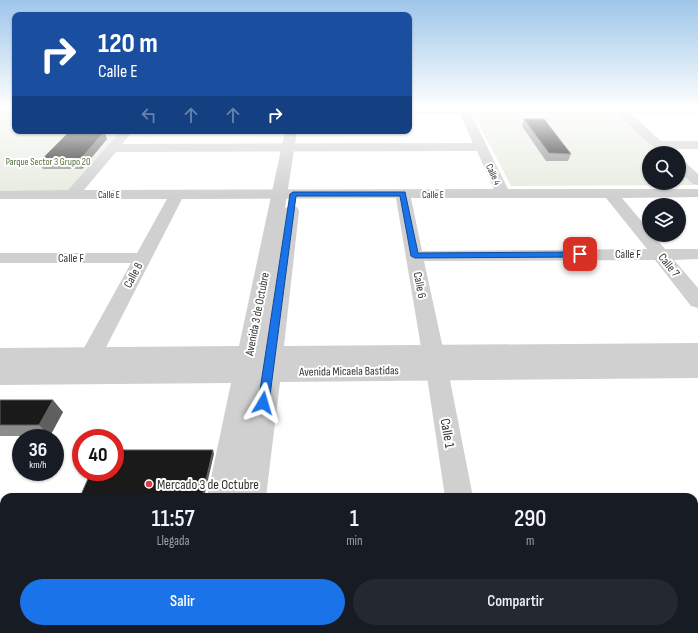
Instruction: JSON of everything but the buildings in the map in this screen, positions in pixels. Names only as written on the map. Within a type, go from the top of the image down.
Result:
[{"type":"street","points":[[73,194],[122,137]]},
{"type":"street","name":"Calle 4","points":[[476,137],[503,193]]},
{"type":"street","points":[[649,137],[660,146]]},
{"type":"street","points":[[113,148],[295,139],[481,147]]},
{"type":"street","name":"Avenida 3 de Octubre","points":[[223,493],[258,364],[295,139]]},
{"type":"street","points":[[686,146],[698,145]]},
{"type":"street","points":[[686,170],[698,181]]},
{"type":"street","name":"Calle 7","points":[[610,193],[698,301]]},
{"type":"street","name":"Calle E","points":[[0,195],[698,193]]},
{"type":"street","name":"Calle 8","points":[[90,357],[177,194]]},
{"type":"street","name":"Calle 6","points":[[403,194],[435,362]]},
{"type":"street","name":"Calle F","points":[[415,256],[698,254]]},
{"type":"street","name":"Calle F","points":[[0,258],[143,258]]},
{"type":"street","name":"Avenida Micaela Bastidas","points":[[0,375],[258,364],[435,362],[698,352]]},
{"type":"street","name":"Avenida Micaela Bastidas","points":[[0,357],[90,357],[258,364]]},
{"type":"street","name":"Avenida Micaela Bastidas","points":[[435,362],[698,368]]},
{"type":"street","name":"Calle 1","points":[[435,362],[458,493]]},
{"type":"street","name":"Avenida 3 de Octubre","points":[[251,493],[258,364]]},
{"type":"green space","name":"Parque Sector 3 Grupo 20","points":[[0,137],[116,137],[71,191],[0,191]]},
{"type":"green space","points":[[485,137],[644,137],[654,146],[642,146],[642,185],[511,186]]},
{"type":"green space","points":[[686,176],[696,185],[686,185]]},
{"type":"place","name":"Mercado 3 de Octubre","points":[[149,484]]},
{"type":"route","points":[[263,403],[293,194],[403,194],[415,256],[580,254]]}]
